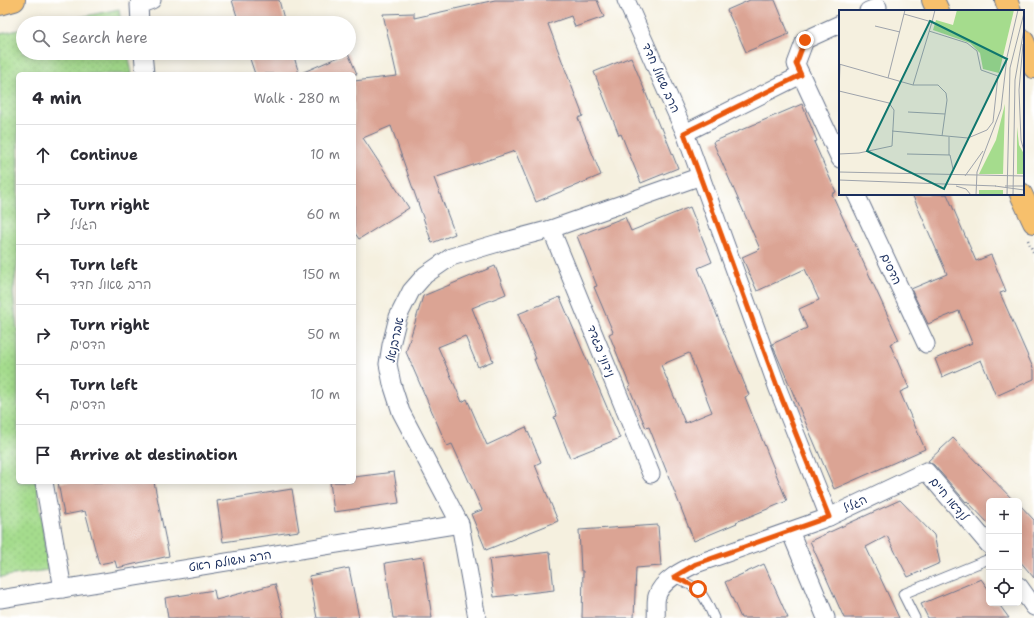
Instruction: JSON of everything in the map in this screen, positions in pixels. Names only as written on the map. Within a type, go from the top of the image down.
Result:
[{"type":"main road","points":[[0,4],[14,0]]},
{"type":"main road","points":[[933,0],[938,10]]},
{"type":"main road","points":[[1006,0],[1010,10]]},
{"type":"main road","points":[[1024,43],[1034,67]]},
{"type":"main road","points":[[1021,195],[1034,222]]},
{"type":"street","points":[[140,16],[139,5],[152,0]]},
{"type":"street","name":"הרב שאול חדד","points":[[626,0],[684,133],[701,176],[778,389],[829,517]]},
{"type":"street","points":[[839,24],[805,40],[796,64],[839,157]]},
{"type":"street","points":[[143,60],[145,72]]},
{"type":"street","points":[[684,133],[801,75]]},
{"type":"street","name":"אברבנאל","points":[[477,618],[460,524],[401,412],[392,384],[388,364],[398,318],[411,291],[425,275],[451,257],[498,242],[551,229],[701,176]]},
{"type":"street","name":"הדסים","points":[[856,195],[926,344]]},
{"type":"street","name":"נידוני בגדד","points":[[551,229],[651,474]]},
{"type":"street","name":"הגליל","points":[[656,618],[657,596],[664,584],[696,564],[829,517],[926,471]]},
{"type":"street","name":"לנדאו חיים","points":[[926,471],[986,541]]},
{"type":"street","points":[[44,484],[64,589]]},
{"type":"street","name":"הרב משולם ראט","points":[[0,599],[460,524]]},
{"type":"street","points":[[790,531],[826,618]]},
{"type":"street","points":[[1022,590],[1034,607]]},
{"type":"lane","points":[[914,618],[903,594],[986,560]]},
{"type":"lane","points":[[674,577],[698,589],[707,600],[714,618]]},
{"type":"green space","points":[[119,9],[120,16],[86,16]]},
{"type":"green space","points":[[16,31],[16,60],[129,60],[132,72],[16,72],[16,273],[13,293],[16,319],[16,484],[37,484],[48,570],[0,577],[0,34]]},
{"type":"building","points":[[232,0],[279,0],[283,16],[237,16]]},
{"type":"building","points":[[495,0],[597,0],[604,17],[575,27],[571,16],[548,24],[583,116],[578,118],[601,175],[536,202],[515,151],[434,178],[455,234],[432,243],[391,126],[363,138],[409,208],[359,239],[356,235],[356,81],[397,76],[383,14],[414,13],[414,18]]},
{"type":"building","points":[[750,0],[775,0],[789,34],[746,52],[727,10]]},
{"type":"building","points":[[631,57],[678,168],[641,183],[621,134],[619,135],[594,72]]},
{"type":"building","points":[[250,60],[295,60],[298,72],[254,72]]},
{"type":"building","points":[[332,60],[351,60],[357,74],[356,72],[304,72]]},
{"type":"building","points":[[802,104],[817,141],[814,142],[836,192],[832,194],[899,340],[890,344],[909,388],[900,392],[925,449],[834,489],[772,344],[807,328],[799,309],[819,300],[805,269],[757,291],[742,257],[760,249],[713,142]]},
{"type":"building","points":[[912,195],[947,195],[976,261],[991,255],[1006,291],[1000,293],[1034,370],[1034,379],[996,396],[981,360],[942,377],[935,359],[972,343],[959,311],[928,324],[911,289],[947,274]]},
{"type":"building","points":[[690,207],[712,262],[698,268],[749,395],[745,397],[787,501],[694,541],[649,427],[646,428],[629,387],[630,386],[609,334],[613,332],[594,287],[597,286],[577,236],[625,217],[631,231]],"holes":[[[689,353],[712,412],[685,423],[661,365]]]},
{"type":"building","points":[[495,266],[506,294],[472,308],[493,361],[478,367],[465,336],[438,347],[462,402],[467,399],[487,445],[526,427],[541,462],[535,465],[558,521],[486,550],[471,514],[482,510],[452,444],[447,446],[406,352],[423,296]]},
{"type":"building","points":[[560,297],[620,438],[570,458],[554,417],[557,416],[518,314]]},
{"type":"building","points":[[953,438],[1011,498],[986,498],[986,521],[967,501],[966,502],[934,465],[928,461]]},
{"type":"building","points":[[394,472],[399,503],[334,512],[330,484],[356,484],[356,477]]},
{"type":"building","points":[[58,484],[154,484],[169,556],[117,568],[115,561],[99,564],[85,511],[64,515]]},
{"type":"building","points":[[292,489],[299,531],[223,542],[217,501]]},
{"type":"building","points":[[900,500],[934,535],[940,563],[908,577],[887,536],[866,547],[899,618],[844,618],[810,541]]},
{"type":"building","points":[[1022,507],[1034,520],[1034,578],[1022,564]]},
{"type":"building","points":[[658,525],[661,566],[636,568],[634,618],[582,618],[583,571],[581,571],[579,530]]},
{"type":"building","points":[[550,552],[554,590],[494,597],[489,559]]},
{"type":"building","points":[[423,557],[432,618],[393,618],[385,563]]},
{"type":"building","points":[[764,564],[788,618],[741,618],[725,582]]},
{"type":"building","points":[[349,568],[359,618],[317,618],[309,576]]},
{"type":"building","points":[[981,579],[986,586],[986,606],[1000,606],[1009,618],[928,618],[921,604]]},
{"type":"building","points":[[275,584],[284,618],[168,618],[165,598],[214,590],[216,600]]},
{"type":"route","points":[[698,589],[674,577],[696,564],[829,517],[778,389],[684,133],[801,75],[796,64],[805,40]]}]
